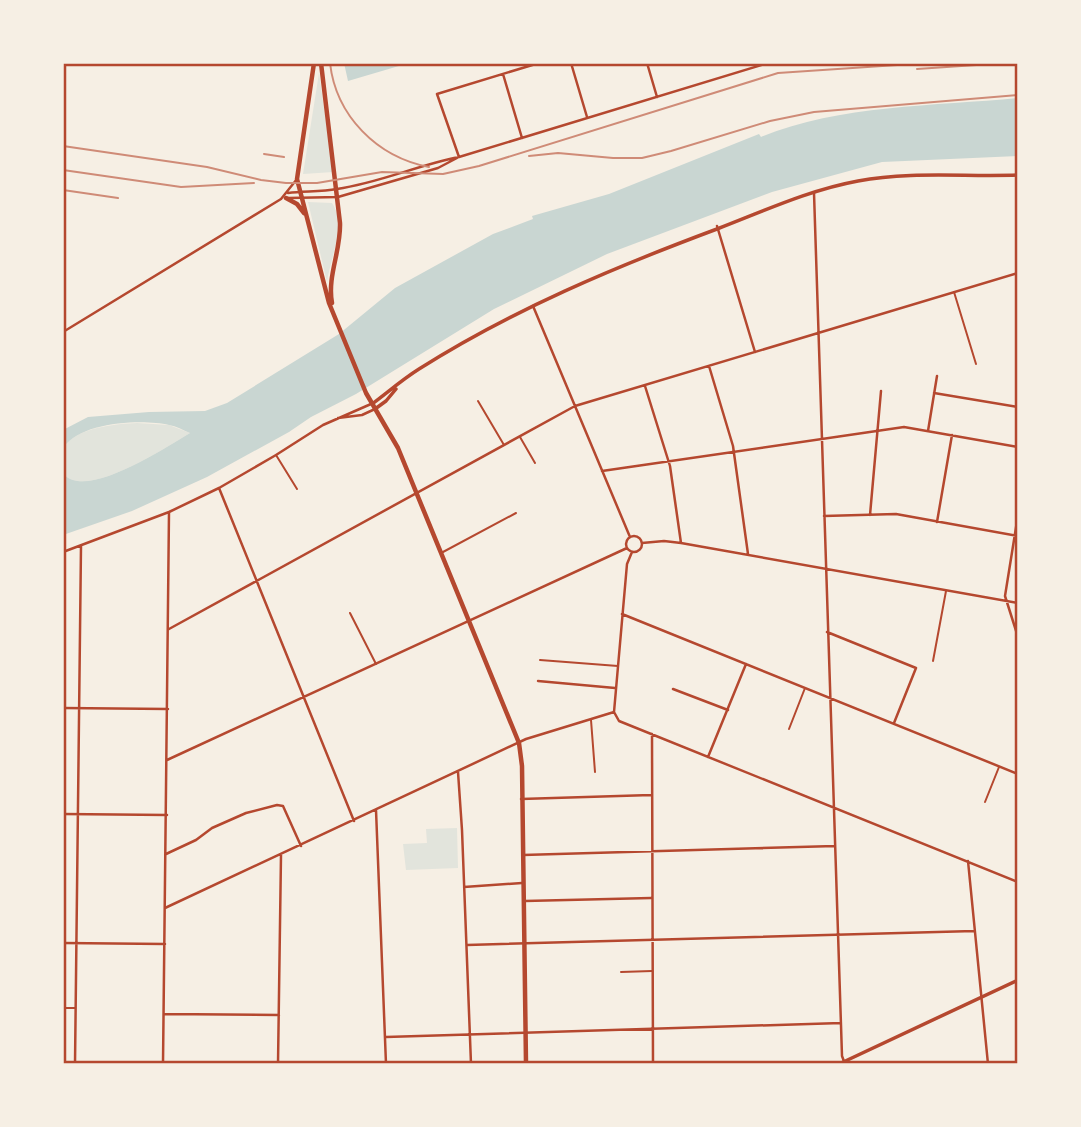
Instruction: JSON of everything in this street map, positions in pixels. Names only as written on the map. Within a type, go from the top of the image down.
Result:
[{"type":"main road","points":[[314,63],[297,179],[329,303],[366,393],[398,448],[519,743],[526,1064]]},
{"type":"main road","points":[[321,63],[338,197],[340,235],[330,286],[338,324]]},
{"type":"main road","points":[[285,196],[298,204],[306,215]]},
{"type":"street","points":[[459,157],[437,94],[539,63]]},
{"type":"street","points":[[571,63],[588,118]]},
{"type":"street","points":[[647,63],[657,97]]},
{"type":"street","points":[[285,196],[337,189],[459,157],[768,63]]},
{"type":"street","points":[[503,74],[522,138]]},
{"type":"street","points":[[301,195],[338,197],[438,168],[459,157]]},
{"type":"street","points":[[63,552],[169,512],[219,488],[335,418],[373,406],[410,374],[533,306],[717,227],[764,209],[852,182],[887,177],[1018,175]]},
{"type":"street","points":[[63,332],[285,196],[297,179]]},
{"type":"street","points":[[814,193],[832,807],[843,1063],[1018,979]]},
{"type":"street","points":[[717,227],[755,352]]},
{"type":"street","points":[[169,629],[575,406],[1018,273]]},
{"type":"street","points":[[533,306],[630,537]]},
{"type":"street","points":[[709,366],[734,451],[748,555]]},
{"type":"street","points":[[928,431],[937,376]]},
{"type":"street","points":[[645,385],[668,461],[681,543]]},
{"type":"street","points":[[870,515],[881,391]]},
{"type":"street","points":[[934,393],[1018,407]]},
{"type":"street","points":[[602,471],[904,427],[1018,447]]},
{"type":"street","points":[[937,522],[952,435]]},
{"type":"street","points":[[219,488],[354,821]]},
{"type":"street","points":[[163,1064],[169,512]]},
{"type":"street","points":[[824,516],[896,514],[1016,536]]},
{"type":"street","points":[[1018,515],[1005,601],[1018,637]]},
{"type":"street","points":[[630,537],[638,537],[642,543]]},
{"type":"street","points":[[627,548],[630,537]]},
{"type":"street","points":[[642,543],[681,543],[1018,603]]},
{"type":"street","points":[[632,552],[639,550],[642,543]]},
{"type":"street","points":[[75,1064],[81,546]]},
{"type":"street","points":[[627,548],[632,552]]},
{"type":"street","points":[[167,760],[627,548]]},
{"type":"street","points":[[632,552],[627,564],[614,712],[619,721],[1018,882]]},
{"type":"street","points":[[622,614],[1018,774]]},
{"type":"street","points":[[827,632],[916,668],[894,723]]},
{"type":"street","points":[[708,757],[746,664]]},
{"type":"street","points":[[538,681],[616,688]]},
{"type":"street","points":[[673,689],[728,710]]},
{"type":"street","points":[[63,708],[168,709]]},
{"type":"street","points":[[165,908],[519,743],[614,712]]},
{"type":"street","points":[[652,734],[653,1064]]},
{"type":"street","points":[[458,772],[471,1064]]},
{"type":"street","points":[[522,799],[651,795]]},
{"type":"street","points":[[166,854],[196,840],[212,828],[246,813],[277,805],[283,806],[301,846]]},
{"type":"street","points":[[376,810],[386,1064]]},
{"type":"street","points":[[63,814],[167,816]]},
{"type":"street","points":[[522,855],[835,846]]},
{"type":"street","points":[[278,1064],[281,855]]},
{"type":"street","points":[[968,861],[988,1064]]},
{"type":"street","points":[[464,887],[523,883]]},
{"type":"street","points":[[523,901],[651,898]]},
{"type":"street","points":[[467,945],[974,931]]},
{"type":"street","points":[[63,943],[165,944]]},
{"type":"street","points":[[164,1014],[279,1015]]},
{"type":"street","points":[[386,1037],[841,1023]]},
{"type":"lane","points":[[954,292],[976,364]]},
{"type":"lane","points":[[478,401],[504,445]]},
{"type":"lane","points":[[520,436],[535,463]]},
{"type":"lane","points":[[276,456],[297,489]]},
{"type":"lane","points":[[441,553],[516,513]]},
{"type":"lane","points":[[933,661],[946,590]]},
{"type":"lane","points":[[350,613],[376,664]]},
{"type":"lane","points":[[540,660],[618,666]]},
{"type":"lane","points":[[789,729],[806,687]]},
{"type":"lane","points":[[591,719],[595,772]]},
{"type":"lane","points":[[985,802],[1000,766]]},
{"type":"lane","points":[[621,972],[652,971]]},
{"type":"lane","points":[[63,1008],[76,1008]]},
{"type":"shaded area","points":[[344,63],[409,63],[348,81]]},
{"type":"shaded area","points":[[319,73],[333,172],[303,174]]},
{"type":"shaded area","points":[[1018,98],[1018,156],[882,162],[772,192],[607,254],[494,309],[356,394],[207,477],[132,511],[63,535],[63,474],[73,480],[100,479],[133,466],[190,433],[157,423],[113,424],[84,432],[64,447],[63,430],[88,417],[205,411],[227,403],[339,334],[395,288],[493,234],[533,219],[532,216],[609,194],[759,134],[761,137],[791,126],[887,108]]},
{"type":"shaded area","points":[[308,202],[332,203],[336,211],[338,231],[327,282]]},
{"type":"shaded area","points":[[137,423],[169,425],[190,433],[133,466],[100,479],[73,480],[63,474],[63,445],[88,431]]},
{"type":"shaded area","points":[[457,828],[458,868],[406,870],[403,844],[427,843],[426,829]]},
{"type":"railway","points":[[330,63],[341,100],[362,131],[392,154],[429,167]]},
{"type":"railway","points":[[63,146],[207,167],[286,183],[317,183],[382,172],[443,174],[479,166],[778,73],[927,63]]},
{"type":"railway","points":[[917,69],[1006,63]]},
{"type":"railway","points":[[529,156],[558,153],[642,158],[770,121],[814,112],[1018,95]]},
{"type":"railway","points":[[264,154],[284,157]]},
{"type":"railway","points":[[63,170],[181,187],[254,183]]},
{"type":"railway","points":[[63,190],[118,198]]}]
